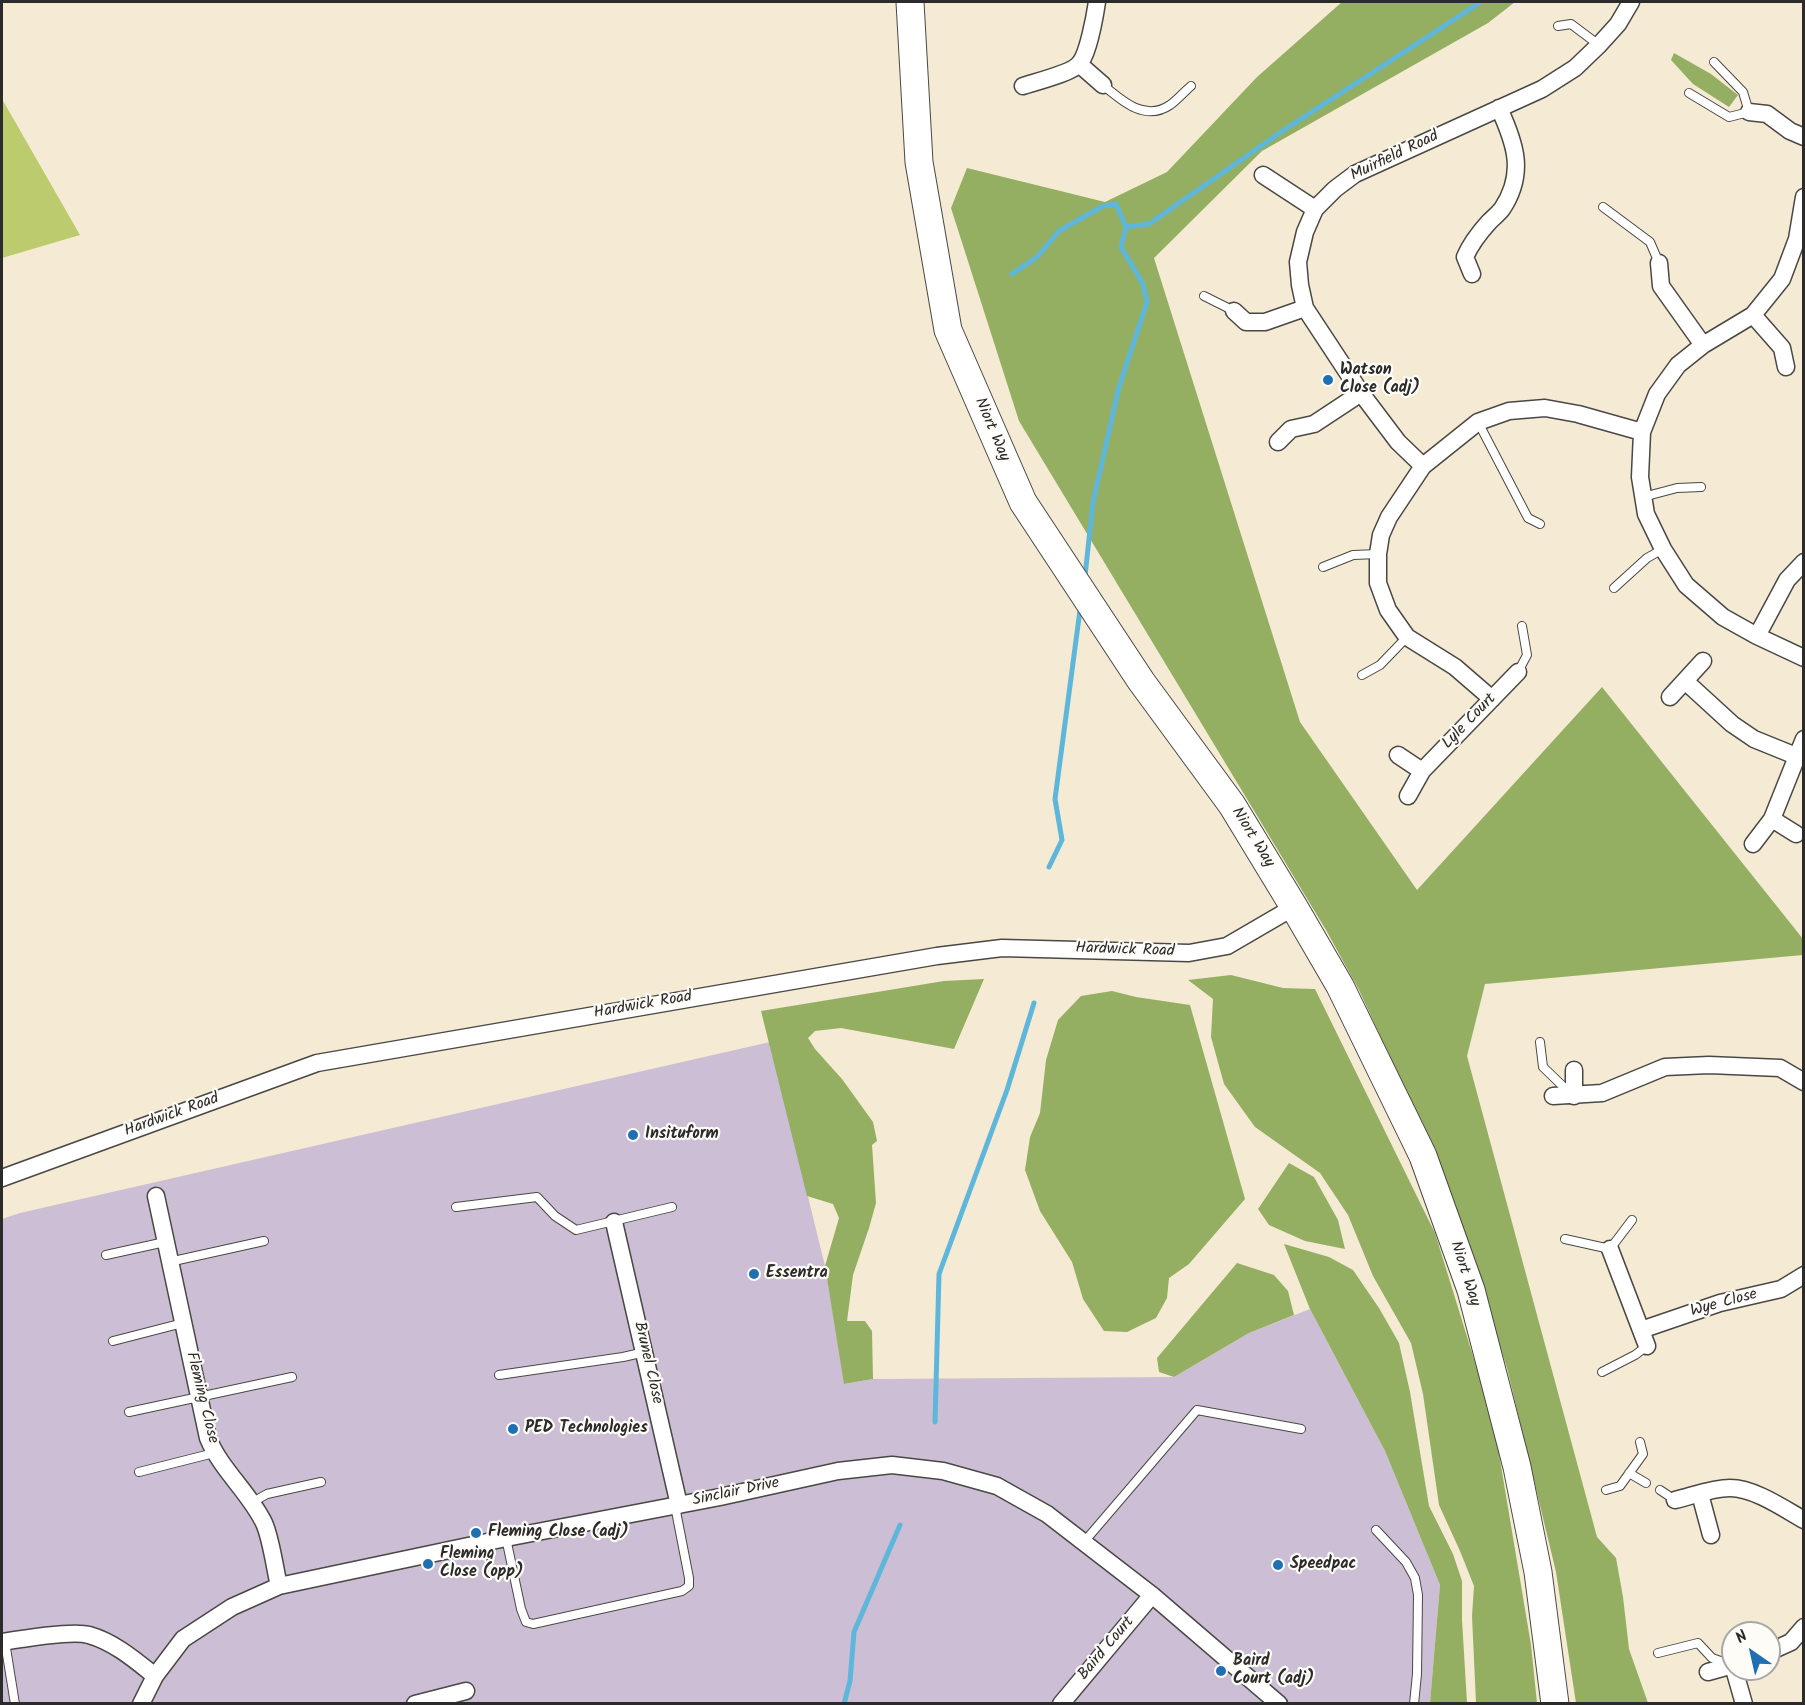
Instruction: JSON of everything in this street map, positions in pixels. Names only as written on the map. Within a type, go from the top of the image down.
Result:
[{"type":"highway","name":"Niort Way","points":[[910,2],[919,162],[948,330],[1023,502],[1141,681],[1232,806],[1294,907],[1340,986],[1423,1156],[1471,1290],[1519,1479],[1538,1572],[1555,1704]]},
{"type":"street","points":[[1023,86],[1063,73],[1079,64],[1088,43],[1098,2]]},
{"type":"street","name":"Muirfield Road","points":[[1423,466],[1398,442],[1361,393],[1305,308],[1298,262],[1305,232],[1316,210],[1335,189],[1354,174],[1542,89],[1575,68],[1618,24],[1631,2]]},
{"type":"street","points":[[1079,64],[1103,85]]},
{"type":"street","points":[[1472,274],[1465,256],[1471,243],[1502,209],[1516,172],[1513,143],[1499,108]]},
{"type":"street","points":[[1749,112],[1767,114],[1790,131],[1803,137]]},
{"type":"street","points":[[1263,176],[1316,210]]},
{"type":"street","points":[[1803,197],[1797,239],[1782,279],[1753,315],[1703,345],[1678,365],[1657,394],[1642,432],[1640,477],[1646,514],[1663,549],[1686,585],[1723,617],[1756,636],[1803,658]]},
{"type":"street","points":[[1659,263],[1661,286],[1703,345]]},
{"type":"street","points":[[1234,311],[1246,322],[1265,322],[1305,308]]},
{"type":"street","points":[[1753,315],[1782,348],[1786,367]]},
{"type":"street","points":[[1278,442],[1291,429],[1314,424],[1361,393]]},
{"type":"street","points":[[1492,699],[1455,667],[1407,637],[1388,610],[1378,583],[1378,554],[1381,535],[1389,517],[1423,466],[1478,422],[1509,411],[1545,408],[1578,414],[1642,432]]},
{"type":"street","points":[[1756,636],[1787,580],[1803,562]]},
{"type":"street","points":[[1670,697],[1703,661]]},
{"type":"street","name":"Lyle Court","points":[[1408,795],[1422,771],[1518,672]]},
{"type":"street","points":[[1685,681],[1732,724],[1754,739],[1796,756]]},
{"type":"street","points":[[1753,844],[1772,819],[1803,740]]},
{"type":"street","points":[[1398,755],[1422,771]]},
{"type":"street","points":[[1772,819],[1796,834]]},
{"type":"street","name":"Hardwick Road","points":[[2,1178],[317,1063],[937,956],[1002,948],[1189,953],[1227,946],[1294,907]]},
{"type":"street","points":[[1553,1096],[1602,1093],[1665,1067],[1709,1065],[1780,1068],[1803,1082]]},
{"type":"street","points":[[1574,1070],[1574,1096]]},
{"type":"street","name":"Fleming Close","points":[[156,1196],[208,1438],[214,1453],[251,1503],[264,1525],[279,1586]]},
{"type":"street","name":"Brunel Close","points":[[614,1221],[645,1352],[677,1505]]},
{"type":"street","points":[[1610,1249],[1647,1346]]},
{"type":"street","name":"Wye Close","points":[[1641,1330],[1720,1303],[1781,1289],[1803,1275]]},
{"type":"street","name":"Sinclair Drive","points":[[141,1704],[155,1676],[183,1640],[232,1607],[279,1586],[838,1471],[892,1465],[943,1471],[997,1486],[1047,1514],[1152,1595],[1279,1704]]},
{"type":"street","points":[[1675,1500],[1732,1488],[1764,1497],[1803,1520]]},
{"type":"street","points":[[1700,1494],[1711,1535]]},
{"type":"street","name":"Baird Court","points":[[1062,1704],[1152,1595]]},
{"type":"street","points":[[1781,1647],[1791,1642],[1803,1627]]},
{"type":"street","points":[[3,1642],[53,1635],[87,1634],[120,1650],[155,1676]]},
{"type":"street","points":[[1708,1672],[1721,1669]]},
{"type":"street","points":[[1737,1681],[1744,1704]]},
{"type":"street","points":[[415,1704],[466,1691]]},
{"type":"lane","points":[[1558,26],[1571,24],[1599,45]]},
{"type":"lane","points":[[1689,93],[1729,117],[1749,112],[1743,92],[1714,62]]},
{"type":"lane","points":[[1103,85],[1134,109],[1151,112],[1169,106],[1191,86]]},
{"type":"lane","points":[[1603,207],[1650,242],[1659,263]]},
{"type":"lane","points":[[1204,296],[1234,311]]},
{"type":"lane","points":[[1478,422],[1528,518],[1540,524]]},
{"type":"lane","points":[[1643,497],[1677,488],[1701,487]]},
{"type":"lane","points":[[1614,588],[1647,558],[1663,549]]},
{"type":"lane","points":[[1323,567],[1353,555],[1378,554]]},
{"type":"lane","points":[[1518,672],[1527,655],[1522,626]]},
{"type":"lane","points":[[1362,675],[1380,664],[1407,637]]},
{"type":"lane","points":[[1540,1042],[1542,1067],[1574,1096]]},
{"type":"lane","points":[[456,1207],[537,1197],[555,1216],[576,1230],[672,1207]]},
{"type":"lane","points":[[1565,1239],[1610,1249],[1632,1220]]},
{"type":"lane","points":[[169,1262],[264,1241]]},
{"type":"lane","points":[[106,1255],[165,1242]]},
{"type":"lane","points":[[113,1341],[183,1323]]},
{"type":"lane","points":[[1602,1371],[1635,1355],[1647,1346]]},
{"type":"lane","points":[[499,1374],[645,1352]]},
{"type":"lane","points":[[129,1412],[292,1377]]},
{"type":"lane","points":[[1084,1542],[1197,1410],[1300,1429]]},
{"type":"lane","points":[[1606,1490],[1620,1486],[1643,1454],[1640,1442]]},
{"type":"lane","points":[[139,1472],[214,1453]]},
{"type":"lane","points":[[1629,1473],[1647,1483]]},
{"type":"lane","points":[[251,1503],[267,1494],[321,1482]]},
{"type":"lane","points":[[1660,1490],[1675,1500]]},
{"type":"lane","points":[[506,1538],[521,1609],[526,1622],[533,1624],[682,1591],[689,1586],[677,1505]]},
{"type":"lane","points":[[1376,1530],[1406,1562],[1415,1578],[1418,1606],[1414,1704]]},
{"type":"lane","points":[[3,1642],[15,1704]]},
{"type":"lane","points":[[1658,1653],[1698,1643],[1712,1658],[1721,1661]]},
{"type":"shaded area","points":[[770,1042],[825,1266],[845,1384],[873,1379],[1174,1377],[1249,1333],[1310,1309],[1385,1451],[1440,1585],[1430,1703],[2,1703],[2,1219],[20,1213]]},
{"type":"green space","points":[[1342,2],[1515,2],[1488,23],[1262,151],[1154,258],[1300,722],[1417,890],[1602,687],[1803,939],[1803,955],[1485,984],[1467,1056],[1597,1537],[1616,1558],[1629,1649],[1648,1703],[1576,1703],[1556,1572],[1507,1368],[1444,1175],[1359,990],[1326,930],[1019,421],[951,208],[967,168],[1105,202],[1167,172],[1257,77]]},
{"type":"green space","points":[[1674,53],[1711,74],[1738,95],[1729,107],[1693,84],[1671,60]]},
{"type":"green space","points":[[2,99],[80,235],[2,258]]},
{"type":"green space","points":[[1231,975],[1283,988],[1315,989],[1435,1233],[1494,1424],[1531,1645],[1537,1703],[1476,1703],[1472,1616],[1474,1586],[1439,1505],[1423,1394],[1411,1343],[1373,1276],[1348,1215],[1320,1173],[1255,1127],[1224,1084],[1211,1037],[1213,999],[1188,980]]},
{"type":"green space","points":[[984,979],[954,1049],[841,1028],[815,1031],[808,1038],[873,1122],[877,1141],[872,1145],[876,1203],[853,1275],[847,1321],[865,1321],[872,1331],[873,1379],[844,1384],[825,1266],[839,1218],[833,1204],[807,1196],[761,1011],[944,981]]},
{"type":"green space","points":[[1112,991],[1190,1005],[1245,1199],[1189,1264],[1169,1278],[1167,1298],[1156,1318],[1127,1332],[1104,1331],[1083,1299],[1072,1262],[1040,1211],[1025,1170],[1030,1137],[1040,1113],[1046,1060],[1058,1020],[1081,996]]},
{"type":"green space","points":[[1289,1163],[1314,1177],[1338,1220],[1345,1249],[1305,1241],[1269,1225],[1258,1209]]},
{"type":"green space","points":[[1284,1244],[1329,1257],[1353,1270],[1399,1343],[1410,1392],[1429,1506],[1453,1554],[1462,1581],[1467,1703],[1430,1703],[1440,1585],[1385,1451],[1310,1309]]},
{"type":"green space","points":[[1237,1263],[1274,1275],[1288,1291],[1294,1315],[1249,1333],[1174,1377],[1159,1372],[1157,1358]]},
{"type":"waterway","points":[[1085,576],[1093,502],[1119,387],[1147,302],[1143,284],[1121,247],[1126,227],[1149,224],[1284,130],[1481,2]]},
{"type":"waterway","points":[[1012,274],[1037,257],[1059,231],[1103,206],[1116,204],[1126,227]]},
{"type":"waterway","points":[[1049,867],[1062,840],[1055,799],[1080,610]]},
{"type":"waterway","points":[[935,1422],[939,1274],[1007,1090],[1034,1003]]},
{"type":"waterway","points":[[844,1704],[850,1681],[854,1632],[900,1525]]},
{"type":"place","name":"Watson Close (adj)","points":[[1328,380]]},
{"type":"place","name":"Insituform","points":[[633,1135]]},
{"type":"place","name":"Essentra","points":[[754,1274]]},
{"type":"place","name":"PED Technologies","points":[[513,1429]]},
{"type":"place","name":"Fleming Close (adj)","points":[[476,1533]]},
{"type":"place","name":"Fleming Close (opp)","points":[[428,1564]]},
{"type":"place","name":"Speedpac","points":[[1278,1565]]},
{"type":"place","name":"Baird Court (adj)","points":[[1221,1671]]}]
